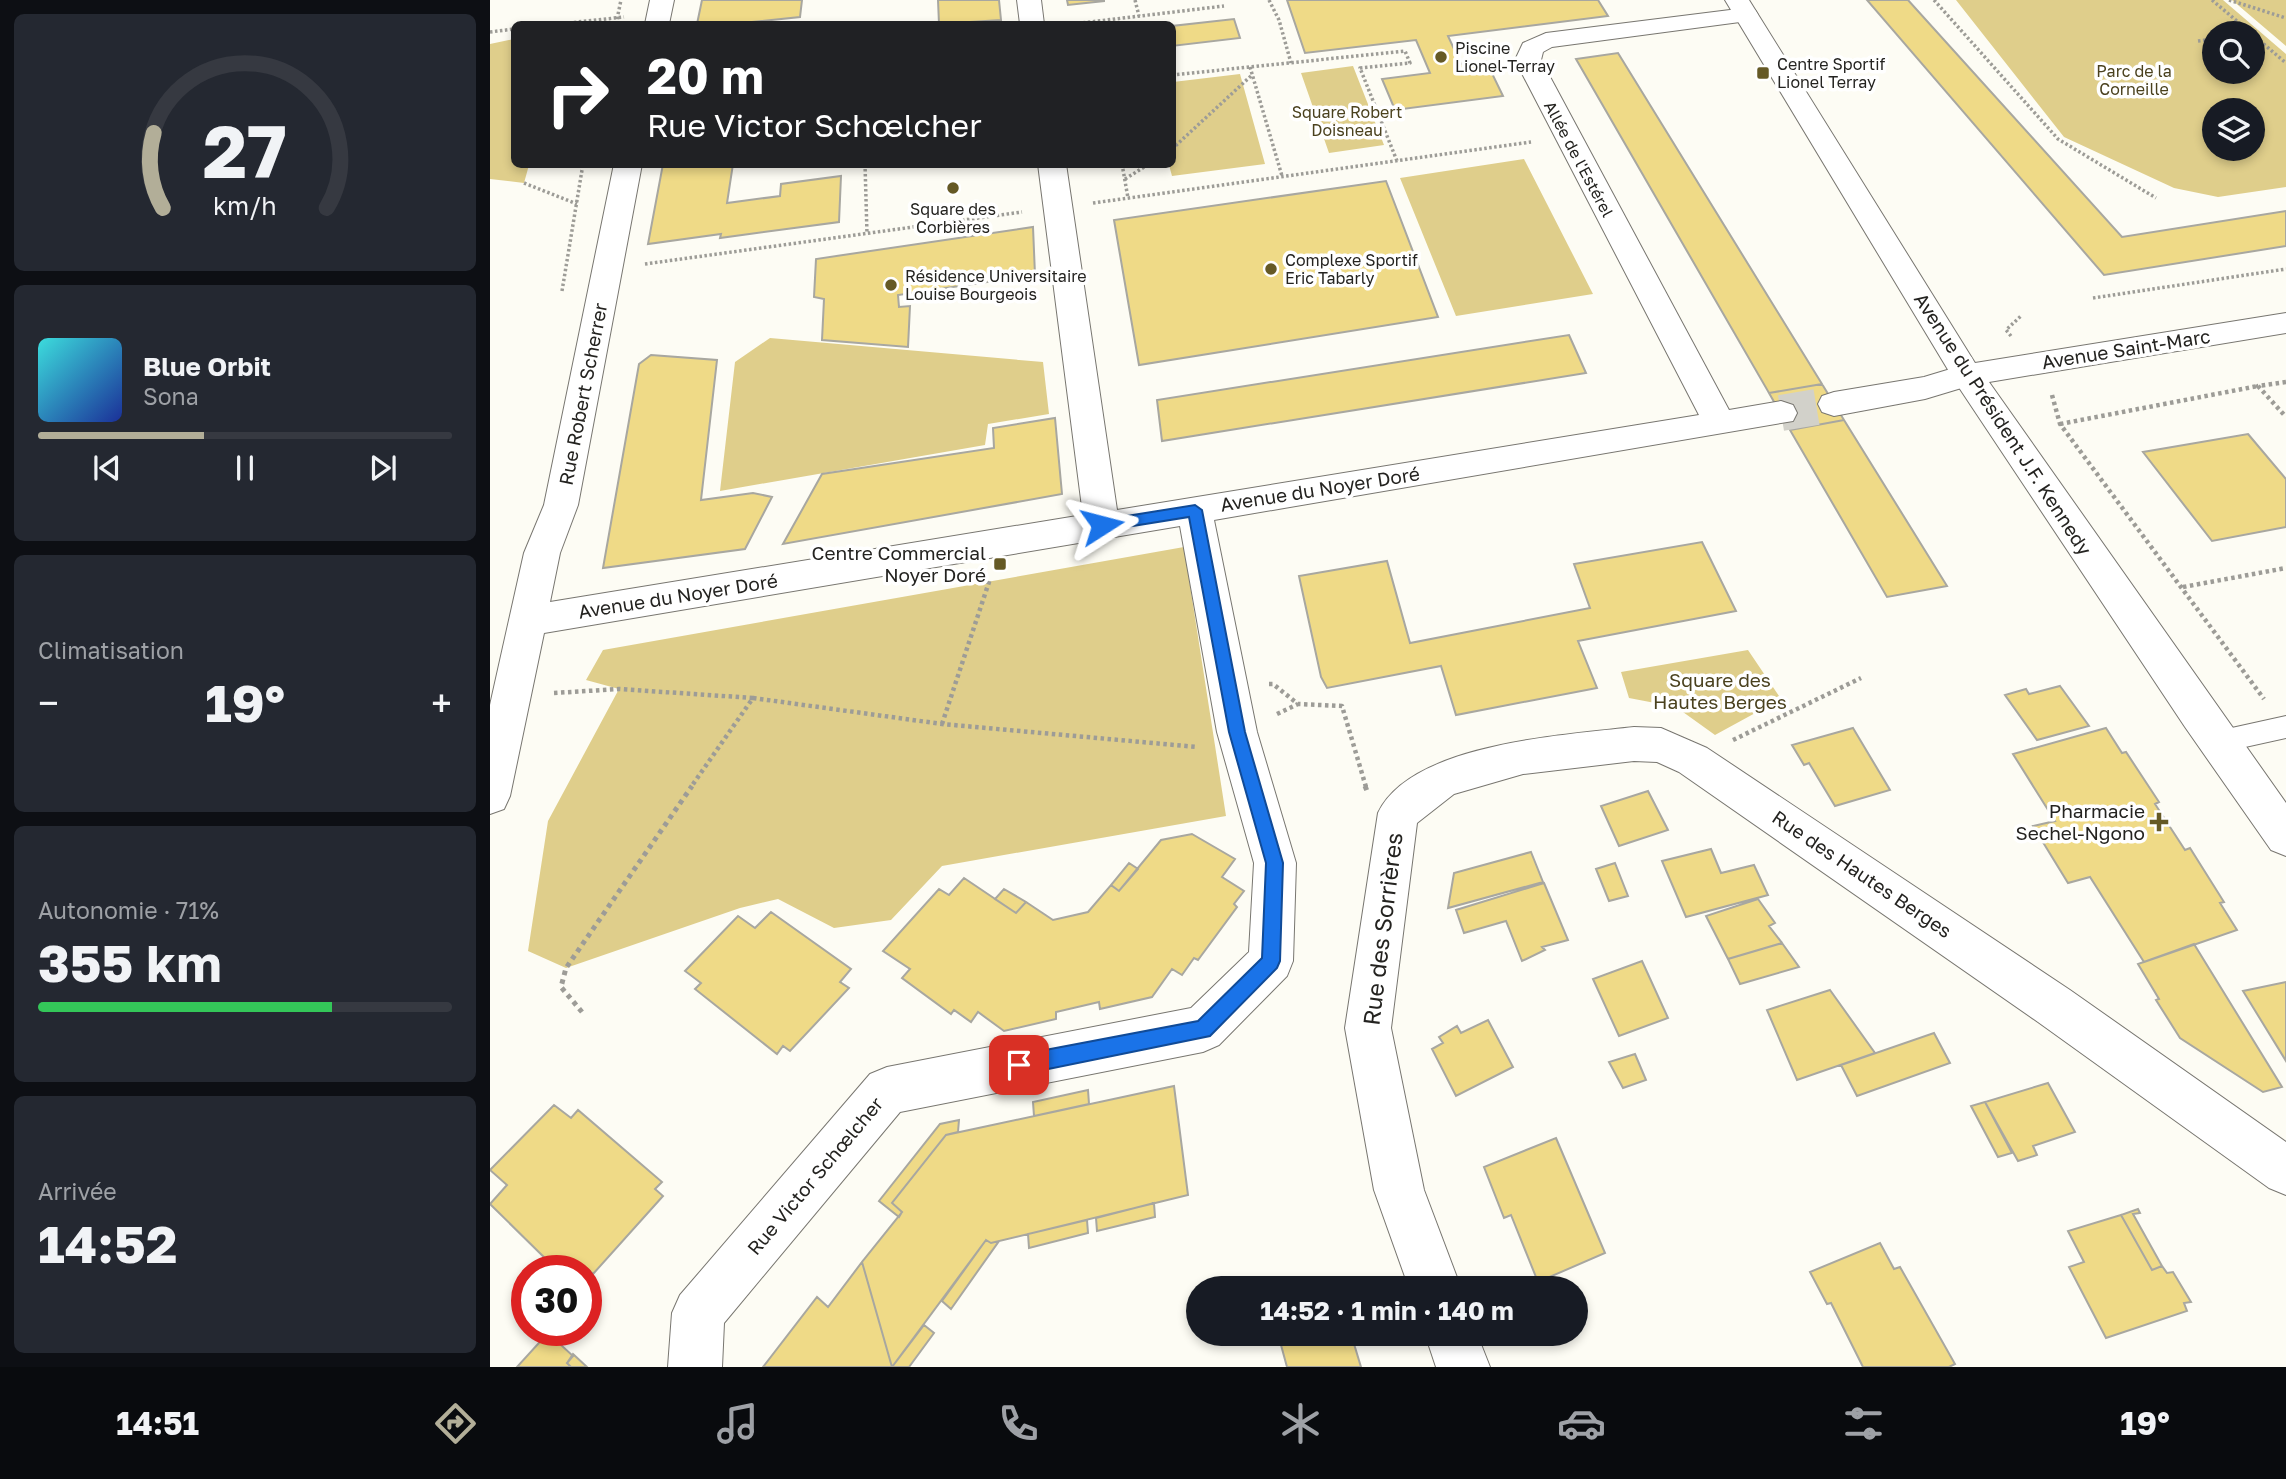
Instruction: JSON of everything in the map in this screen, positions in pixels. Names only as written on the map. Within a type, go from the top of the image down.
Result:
[{"type":"street","points":[[658,21],[662,0]]},
{"type":"street","points":[[1028,0],[1032,21]]},
{"type":"street","name":"Avenue du Président J.F. Kennedy","points":[[1741,8],[1967,375],[2286,837]]},
{"type":"street","name":"Allée de l'Estérel","points":[[1720,423],[1528,60],[1532,48],[1546,40],[1741,8]]},
{"type":"street","name":"Rue Robert Scherrer","points":[[492,778],[542,553],[561,505],[627,168]]},
{"type":"street","points":[[1053,168],[1102,525]]},
{"type":"street","name":"Avenue Saint-Marc","points":[[1967,375],[2286,323]]},
{"type":"street","points":[[1834,404],[1925,388],[1967,375]]},
{"type":"street","name":"Avenue du Noyer Doré","points":[[528,621],[1780,413]]},
{"type":"street","name":"Rue Victor Schœlcher","points":[[695,1367],[698,1313],[887,1090],[1203,1029],[1271,961],[1275,863],[1237,732],[1195,510]]},
{"type":"street","name":"Rue des Hautes Berges","points":[[1396,824],[1442,779],[1523,757],[1634,744],[1661,745],[1693,760],[2054,1006],[2286,1171]]},
{"type":"street","name":"Rue des Sorrières","points":[[1396,824],[1368,1028],[1399,1190],[1431,1276]]},
{"type":"street","points":[[1456,1346],[1464,1367]]},
{"type":"lane","points":[[2218,742],[2285,727]]},
{"type":"path","points":[[616,21],[621,0]]},
{"type":"path","points":[[1135,0],[1139,16]]},
{"type":"path","points":[[1269,0],[1279,20],[1291,63]]},
{"type":"path","points":[[1934,0],[2058,139],[2156,198]]},
{"type":"path","points":[[2211,0],[2236,21]]},
{"type":"path","points":[[2229,0],[2286,18]]},
{"type":"path","points":[[1098,21],[1224,6]]},
{"type":"path","points":[[588,21],[617,18]]},
{"type":"path","points":[[490,32],[511,29]]},
{"type":"path","points":[[2198,41],[2202,40]]},
{"type":"path","points":[[2265,45],[2286,63]]},
{"type":"path","points":[[1176,75],[1405,51],[1410,63],[1360,68],[1397,161]]},
{"type":"path","points":[[1250,67],[1282,176]]},
{"type":"path","points":[[1176,145],[1252,75]]},
{"type":"path","points":[[865,168],[867,234]]},
{"type":"path","points":[[1123,168],[1128,198]]},
{"type":"path","points":[[1125,179],[1143,168]]},
{"type":"path","points":[[524,183],[577,204]]},
{"type":"path","points":[[2093,298],[2286,269]]},
{"type":"path","points":[[2022,314],[2006,330],[2050,390],[2060,424],[2285,727]]},
{"type":"path","points":[[2060,424],[2286,382]]},
{"type":"path","points":[[2258,386],[2286,417]]},
{"type":"path","points":[[942,724],[989,581],[994,543]]},
{"type":"path","points":[[2183,587],[2286,568]]},
{"type":"path","points":[[1693,760],[1861,678]]},
{"type":"path","points":[[1230,689],[1273,684],[1298,704]]},
{"type":"path","points":[[511,696],[619,689],[753,698],[942,724],[1215,749],[1237,732],[1298,704],[1342,706],[1367,791],[1396,824]]},
{"type":"path","points":[[582,1012],[561,987],[566,968],[753,698]]},
{"type":"green space","name":"Parc de la Corneille","points":[[1956,0],[2223,0],[2248,21],[2202,21],[2202,84],[2265,84],[2265,36],[2286,54],[2286,187],[2218,197],[2174,188],[2064,137]]},
{"type":"green space","points":[[2232,0],[2286,0],[2286,46],[2265,28],[2265,21],[2257,21]]},
{"type":"green space","points":[[511,40],[511,168],[528,168],[524,183],[490,179],[490,44]]},
{"type":"green space","name":"Square Robert Doisneau","points":[[1353,66],[1384,145],[1329,153],[1301,73]]},
{"type":"green space","points":[[1240,74],[1265,164],[1172,176],[1170,168],[1176,168],[1176,82]]},
{"type":"green space","points":[[1524,159],[1593,294],[1456,316],[1400,178]]},
{"type":"green space","points":[[770,338],[1043,362],[1049,414],[988,424],[985,445],[720,491],[735,362]]},
{"type":"green space","points":[[1184,547],[1226,816],[942,866],[891,920],[834,928],[778,899],[740,908],[566,968],[528,951],[548,821],[619,689],[586,680],[603,650]]},
{"type":"green space","name":"Square des Hautes Berges","points":[[1748,650],[1781,699],[1715,735],[1676,707],[1629,698],[1621,672]]},
{"type":"building","points":[[702,0],[802,0],[800,17],[761,21],[698,21]]},
{"type":"building","points":[[938,0],[999,0],[1001,20],[939,21]]},
{"type":"building","points":[[1067,0],[1104,0],[1104,1],[1068,5]]},
{"type":"building","name":"Piscine Lionel-Terray","points":[[1287,0],[1598,0],[1608,16],[1448,36],[1461,64],[1486,61],[1503,96],[1395,110],[1382,79],[1430,73],[1416,40],[1305,53]]},
{"type":"building","points":[[1867,0],[1908,0],[2122,237],[2286,211],[2286,246],[2104,275]]},
{"type":"building","points":[[1234,19],[1240,38],[1176,46],[1176,26]]},
{"type":"building","points":[[1618,53],[1822,384],[1769,393],[1576,59]]},
{"type":"building","points":[[662,168],[732,168],[727,203],[780,196],[781,184],[841,176],[839,222],[720,238],[721,234],[648,244]]},
{"type":"building","name":"Complexe Sportif Eric Tabarly","points":[[1386,181],[1438,317],[1139,365],[1114,220]]},
{"type":"building","name":"Résidence Universitaire Louise Bourgeois","points":[[1033,227],[1035,275],[898,295],[899,307],[910,306],[908,347],[822,340],[824,299],[814,297],[816,259]]},
{"type":"building","points":[[1569,335],[1586,373],[1162,441],[1157,400]]},
{"type":"building","points":[[651,355],[717,360],[701,500],[753,493],[772,497],[745,549],[603,568],[639,364]]},
{"type":"building","points":[[1822,384],[1844,420],[1790,430],[1769,393]]},
{"type":"building","points":[[1055,418],[1062,494],[783,544],[822,474],[994,448],[993,428]]},
{"type":"building","points":[[1844,420],[1947,586],[1887,597],[1790,430]]},
{"type":"building","points":[[2248,434],[2286,479],[2286,527],[2212,541],[2143,452]]},
{"type":"building","points":[[1702,542],[1736,611],[1578,641],[1597,688],[1456,715],[1441,666],[1327,688],[1321,677],[1299,576],[1387,561],[1410,643],[1590,608],[1574,564]]},
{"type":"building","points":[[2060,686],[2089,726],[2037,740],[2005,695],[2026,689],[2029,694]]},
{"type":"building","points":[[1853,728],[1890,790],[1835,806],[1809,763],[1804,765],[1792,745]]},
{"type":"building","points":[[2106,728],[2122,753],[2126,752],[2159,802],[2155,804],[2185,850],[2190,848],[2224,902],[2220,903],[2237,930],[2144,962],[2090,877],[2068,883],[2033,826],[2055,821],[2013,754]]},
{"type":"building","points":[[1648,791],[1668,830],[1619,846],[1601,806]]},
{"type":"building","points":[[1192,834],[1235,859],[1222,877],[1244,891],[1234,904],[1237,907],[1198,960],[1194,958],[1182,975],[1172,969],[1152,997],[1100,1009],[1099,1002],[1056,1012],[1056,1019],[1004,1031],[978,1012],[971,1022],[954,1010],[951,1014],[902,978],[910,969],[883,951],[939,889],[949,895],[964,878],[1016,913],[1026,902],[1053,920],[1088,912],[1111,885],[1119,891],[1161,840]]},
{"type":"building","points":[[1711,849],[1721,873],[1754,865],[1768,895],[1686,917],[1662,861]]},
{"type":"building","points":[[1531,852],[1543,882],[1448,908],[1454,873]]},
{"type":"building","points":[[1129,863],[1138,869],[1119,891],[1111,885]]},
{"type":"building","points":[[1615,863],[1628,896],[1609,901],[1596,869]]},
{"type":"building","points":[[1544,883],[1568,940],[1542,947],[1545,950],[1522,961],[1506,921],[1464,933],[1456,910]]},
{"type":"building","points":[[1004,889],[1026,902],[1016,913],[995,899]]},
{"type":"building","points":[[1758,899],[1775,923],[1769,926],[1782,943],[1728,959],[1706,916]]},
{"type":"building","points":[[771,912],[851,969],[840,982],[849,988],[790,1051],[783,1046],[777,1054],[695,989],[701,983],[685,971],[738,916],[755,928]]},
{"type":"building","points":[[1782,943],[1799,967],[1740,984],[1728,959]]},
{"type":"building","points":[[2194,944],[2282,1087],[2263,1092],[2180,1038],[2156,1000],[2159,999],[2138,964]]},
{"type":"building","points":[[1642,961],[1668,1018],[1619,1036],[1593,979]]},
{"type":"building","points":[[2286,982],[2286,1061],[2243,991]]},
{"type":"building","points":[[1830,990],[1875,1053],[1797,1080],[1767,1010]]},
{"type":"building","points":[[1488,1020],[1513,1067],[1456,1096],[1432,1049],[1443,1043],[1439,1037],[1457,1026],[1461,1033]]},
{"type":"building","points":[[1934,1033],[1950,1063],[1857,1096],[1841,1065]]},
{"type":"building","points":[[1635,1054],[1646,1080],[1623,1088],[1609,1062]]},
{"type":"building","points":[[2048,1083],[2075,1132],[2033,1146],[2037,1155],[2018,1161],[1985,1102]]},
{"type":"building","points":[[1174,1086],[1188,1195],[991,1243],[986,1240],[892,1367],[862,1262],[902,1212],[892,1203],[946,1135]]},
{"type":"building","points":[[1088,1090],[1089,1104],[1034,1116],[1033,1102]]},
{"type":"building","points":[[1985,1102],[2012,1153],[1998,1157],[1971,1106]]},
{"type":"building","points":[[554,1105],[571,1118],[578,1110],[662,1182],[655,1189],[663,1196],[602,1264],[602,1255],[542,1255],[490,1204],[507,1185],[490,1170]]},
{"type":"building","points":[[959,1120],[958,1132],[946,1135],[892,1203],[902,1212],[899,1217],[879,1201],[940,1124]]},
{"type":"building","points":[[1556,1138],[1605,1253],[1552,1276],[1536,1276],[1511,1215],[1504,1218],[1484,1167]]},
{"type":"building","points":[[1154,1203],[1155,1217],[1097,1231],[1096,1218]]},
{"type":"building","points":[[2138,1209],[2140,1213],[2133,1214],[2162,1266],[2152,1270],[2121,1215]]},
{"type":"building","points":[[2121,1215],[2152,1270],[2162,1266],[2167,1273],[2173,1272],[2191,1302],[2184,1303],[2187,1311],[2106,1338],[2069,1267],[2084,1262],[2068,1231]]},
{"type":"building","points":[[1087,1220],[1088,1233],[1029,1248],[1028,1234]]},
{"type":"building","points":[[986,1240],[991,1243],[999,1241],[951,1309],[942,1301]]},
{"type":"building","points":[[1880,1243],[1894,1269],[1900,1267],[1955,1364],[1949,1367],[1863,1367],[1831,1303],[1827,1304],[1810,1272]]},
{"type":"building","points":[[862,1262],[892,1367],[763,1367],[817,1297],[828,1307]]},
{"type":"building","points":[[924,1325],[934,1333],[909,1367],[892,1367]]},
{"type":"building","points":[[536,1346],[562,1346],[573,1356],[567,1363],[571,1367],[517,1367]]},
{"type":"building","points":[[1281,1346],[1355,1346],[1361,1367],[1287,1367]]},
{"type":"building","points":[[573,1354],[587,1367],[571,1367],[567,1363]]},
{"type":"tunnel","points":[[1781,413],[1834,404]]},
{"type":"place","name":"Piscine Lionel-Terray","points":[[1441,57]]},
{"type":"place","name":"Centre Sportif Lionel Terray","points":[[1763,73]]},
{"type":"place","name":"Square des Corbières","points":[[953,188]]},
{"type":"place","name":"Complexe Sportif Eric Tabarly","points":[[1271,269]]},
{"type":"place","name":"Résidence Universitaire Louise Bourgeois","points":[[891,285]]},
{"type":"place","name":"Centre Commercial Noyer Doré","points":[[1000,564]]},
{"type":"place","name":"Pharmacie Sechel-Ngono","points":[[2159,822]]},
{"type":"route","points":[[1019,1065],[1203,1029],[1271,961],[1275,863],[1237,732],[1195,510],[1102,525]]}]
